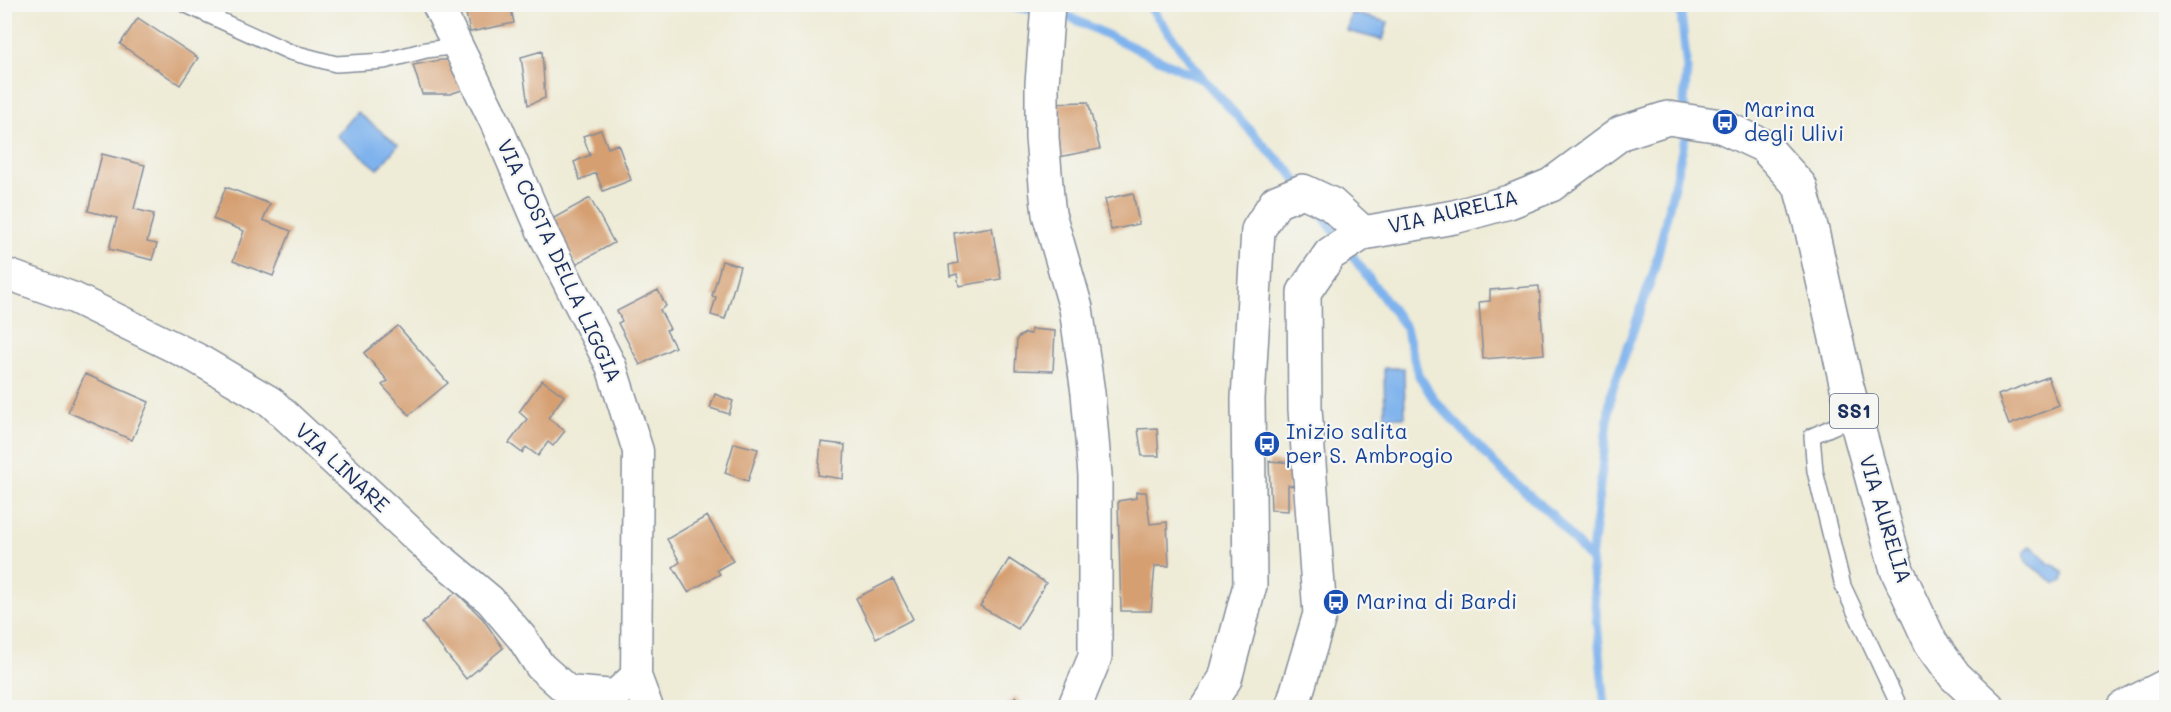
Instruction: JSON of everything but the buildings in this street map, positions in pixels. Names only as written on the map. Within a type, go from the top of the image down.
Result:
[{"type":"main road","points":[[1048,4],[1042,84],[1042,137],[1047,197],[1049,214],[1076,308],[1088,393],[1095,475],[1095,657],[1074,708]]},
{"type":"main road","name":"VIA AURELIA","points":[[1292,708],[1320,614],[1305,409],[1304,292],[1330,254],[1363,233],[1454,217],[1509,202],[1551,184],[1621,133],[1668,118],[1721,126],[1764,146],[1800,186],[1846,383],[1897,570],[1931,643],[1955,676],[1989,708]]},
{"type":"main road","points":[[1206,708],[1225,679],[1250,585],[1248,399],[1258,230],[1276,202],[1303,191],[1331,204],[1363,233]]},
{"type":"main road","points":[[2123,708],[2166,686]]},
{"type":"street","name":"VIA COSTA DELLA LIGGIA","points":[[437,4],[496,124],[543,231],[611,366],[638,451],[636,676],[648,708]]},
{"type":"street","name":"VIA LINARE","points":[[4,273],[84,303],[196,358],[271,402],[428,549],[490,600],[522,638],[540,666],[568,691],[615,695],[636,676]]},
{"type":"lane","points":[[184,4],[290,52],[336,64],[384,61],[426,50],[458,46]]},
{"type":"lane","points":[[1855,417],[1812,436],[1815,471],[1843,586],[1900,708]]},
{"type":"water","points":[[1351,13],[1388,22],[1383,40],[1347,31]]},
{"type":"water","points":[[357,112],[398,145],[378,169],[337,136]]},
{"type":"water","points":[[1384,368],[1404,368],[1405,417],[1385,417]]},
{"type":"water","points":[[2030,546],[2037,550],[2049,564],[2053,564],[2064,573],[2063,581],[2056,584],[2026,562],[2024,552]]},
{"type":"waterway","points":[[1000,4],[1067,16],[1201,79]]},
{"type":"waterway","points":[[1148,4],[1204,80],[1289,170],[1301,187]]},
{"type":"waterway","points":[[1591,560],[1611,394],[1654,271],[1685,138],[1684,103],[1687,69],[1680,4]]},
{"type":"waterway","points":[[1322,215],[1406,328],[1418,374],[1435,401],[1499,468],[1551,514],[1591,560],[1605,708]]},
{"type":"place","name":"Marina degli Ulivi","points":[[1725,122]]},
{"type":"place","name":"Inizio salita per S. Ambrogio","points":[[1267,444]]},
{"type":"place","name":"Marina di Bardi","points":[[1336,602]]}]
